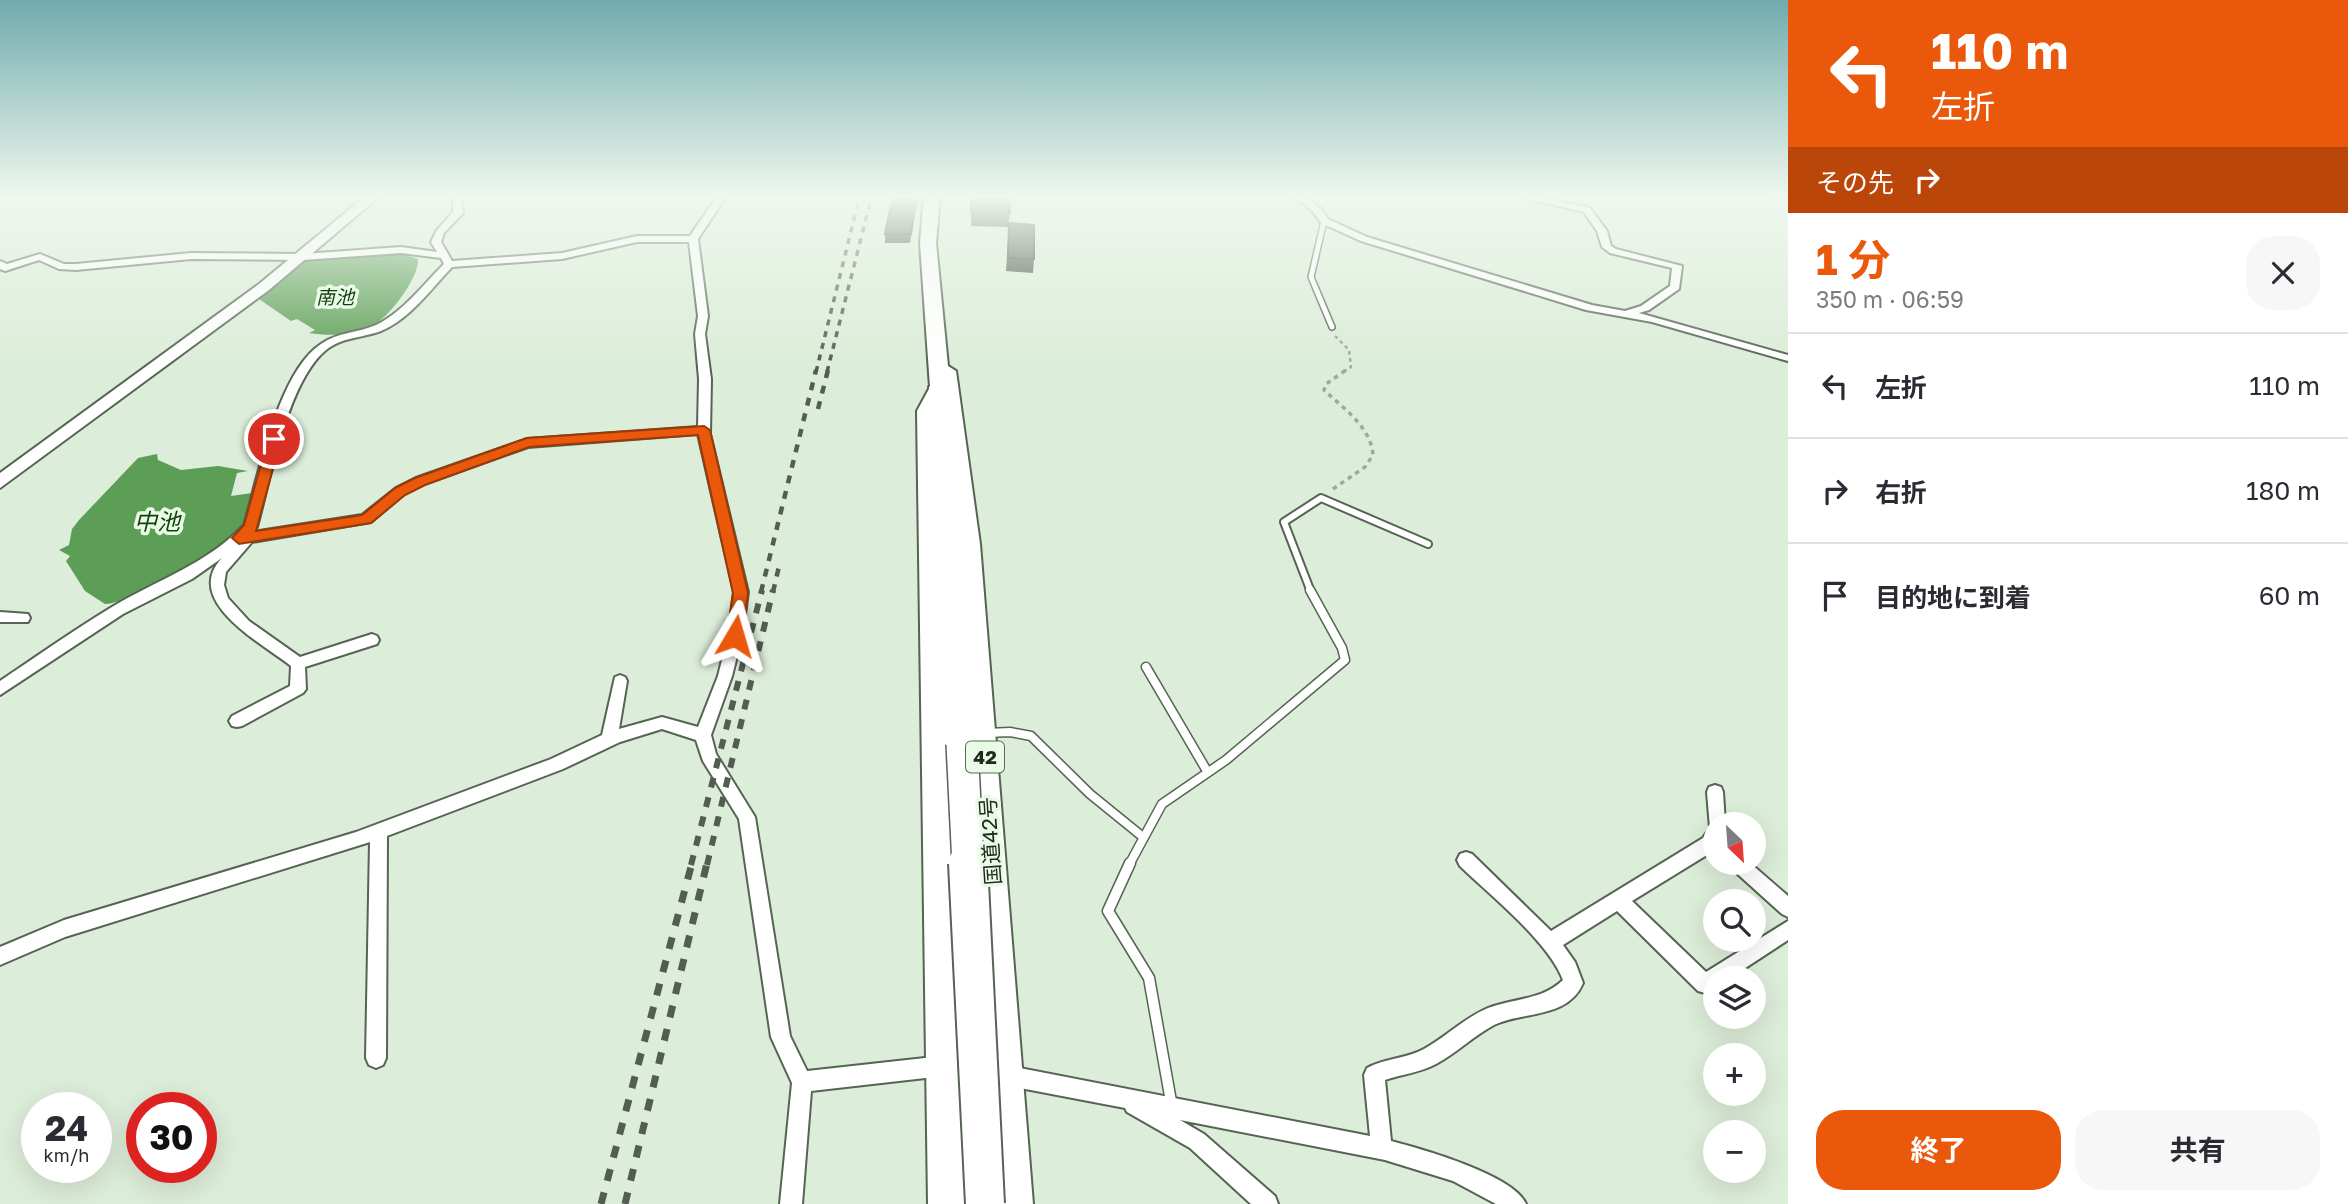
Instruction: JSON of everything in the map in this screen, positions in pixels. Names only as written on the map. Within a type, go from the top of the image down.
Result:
[{"type":"highway","name":"国道42号","points":[[929,251],[940,387],[927,411],[947,1204]]},
{"type":"highway","name":"国道42号","points":[[933,313],[952,400],[964,494],[973,738],[1005,1075],[1014,1204]]},
{"type":"highway","points":[[940,387],[973,738],[985,1204]]},
{"type":"street","points":[[0,481],[310,251]]},
{"type":"street","points":[[0,264],[5,268],[40,257],[62,267],[191,256],[303,257],[384,251]]},
{"type":"street","points":[[406,251],[447,260],[562,256],[583,251]]},
{"type":"street","points":[[442,251],[447,260]]},
{"type":"street","points":[[695,251],[703,307],[704,430],[741,593],[735,636],[725,676],[703,735],[709,756],[747,817],[781,1037],[802,1082],[791,1204]]},
{"type":"street","points":[[1403,251],[1541,294],[1713,335],[1788,358]]},
{"type":"street","points":[[1614,251],[1677,266],[1675,287],[1645,308],[1624,314]]},
{"type":"street","points":[[298,664],[229,612],[218,587],[219,570],[245,538],[250,527],[287,399],[303,367],[323,347],[344,336],[376,329],[396,319],[447,260]]},
{"type":"street","points":[[0,690],[118,610],[187,575],[245,538],[366,519],[400,491],[420,481],[527,443],[704,430]]},
{"type":"street","points":[[0,617],[23,618]]},
{"type":"street","points":[[298,664],[372,640]]},
{"type":"street","points":[[237,721],[298,689],[298,664]]},
{"type":"street","points":[[609,739],[620,681]]},
{"type":"street","points":[[0,956],[64,929],[379,832],[557,764],[609,739],[662,723],[703,735]]},
{"type":"street","points":[[1715,792],[1715,812]]},
{"type":"street","points":[[376,1058],[379,832]]},
{"type":"street","points":[[1549,943],[1703,843]]},
{"type":"street","points":[[1382,1151],[1374,1075],[1390,1066],[1419,1062],[1467,1029],[1501,1012],[1557,1001],[1574,983],[1571,971],[1549,943],[1466,860]]},
{"type":"street","points":[[1751,875],[1788,908]]},
{"type":"street","points":[[1618,900],[1705,984],[1788,930]]},
{"type":"street","points":[[802,1082],[943,1066],[1077,1087],[1382,1151],[1470,1177],[1492,1186],[1515,1204]]},
{"type":"street","points":[[1124,1099],[1197,1141],[1267,1204]]},
{"type":"lane","points":[[1317,251],[1311,276],[1332,327]]},
{"type":"lane","points":[[1172,1109],[1149,978],[1108,911],[1162,804],[1226,760],[1345,660],[1342,648],[1309,588],[1284,522],[1321,498],[1428,544]]},
{"type":"lane","points":[[1146,667],[1207,771]]},
{"type":"lane","points":[[973,738],[1010,732],[1031,736],[1090,794],[1143,837]]},
{"type":"path","points":[[1321,498],[1370,463],[1375,453],[1373,440],[1324,390],[1326,384],[1351,367],[1349,350],[1334,335],[1332,327]]},
{"type":"water","name":"南池","points":[[399,253],[418,259],[408,288],[384,317],[362,331],[339,335],[309,333],[315,330],[297,319],[291,321],[256,297],[306,260]]},
{"type":"water","name":"中池","points":[[157,454],[158,460],[181,470],[218,466],[248,471],[237,473],[231,496],[252,493],[253,498],[240,528],[212,554],[156,587],[105,604],[85,591],[66,561],[70,556],[59,550],[69,545],[72,529],[79,520],[138,458]]},
{"type":"building","points":[[1008,251],[1034,251],[1034,259],[1008,258]]},
{"type":"railway","points":[[816,372],[846,251]]},
{"type":"railway","points":[[827,372],[858,251]]},
{"type":"railway","points":[[761,592],[816,370]]},
{"type":"railway","points":[[818,409],[828,370]]},
{"type":"railway","points":[[773,592],[780,562]]},
{"type":"railway","points":[[691,865],[762,590]]},
{"type":"railway","points":[[707,865],[773,590]]},
{"type":"railway","points":[[601,1204],[692,863]]},
{"type":"railway","points":[[625,1204],[707,863]]},
{"type":"route","points":[[274,439],[250,527],[239,538],[339,526],[366,519],[390,502],[400,491],[420,481],[527,443],[704,430],[741,593],[735,636]]}]
